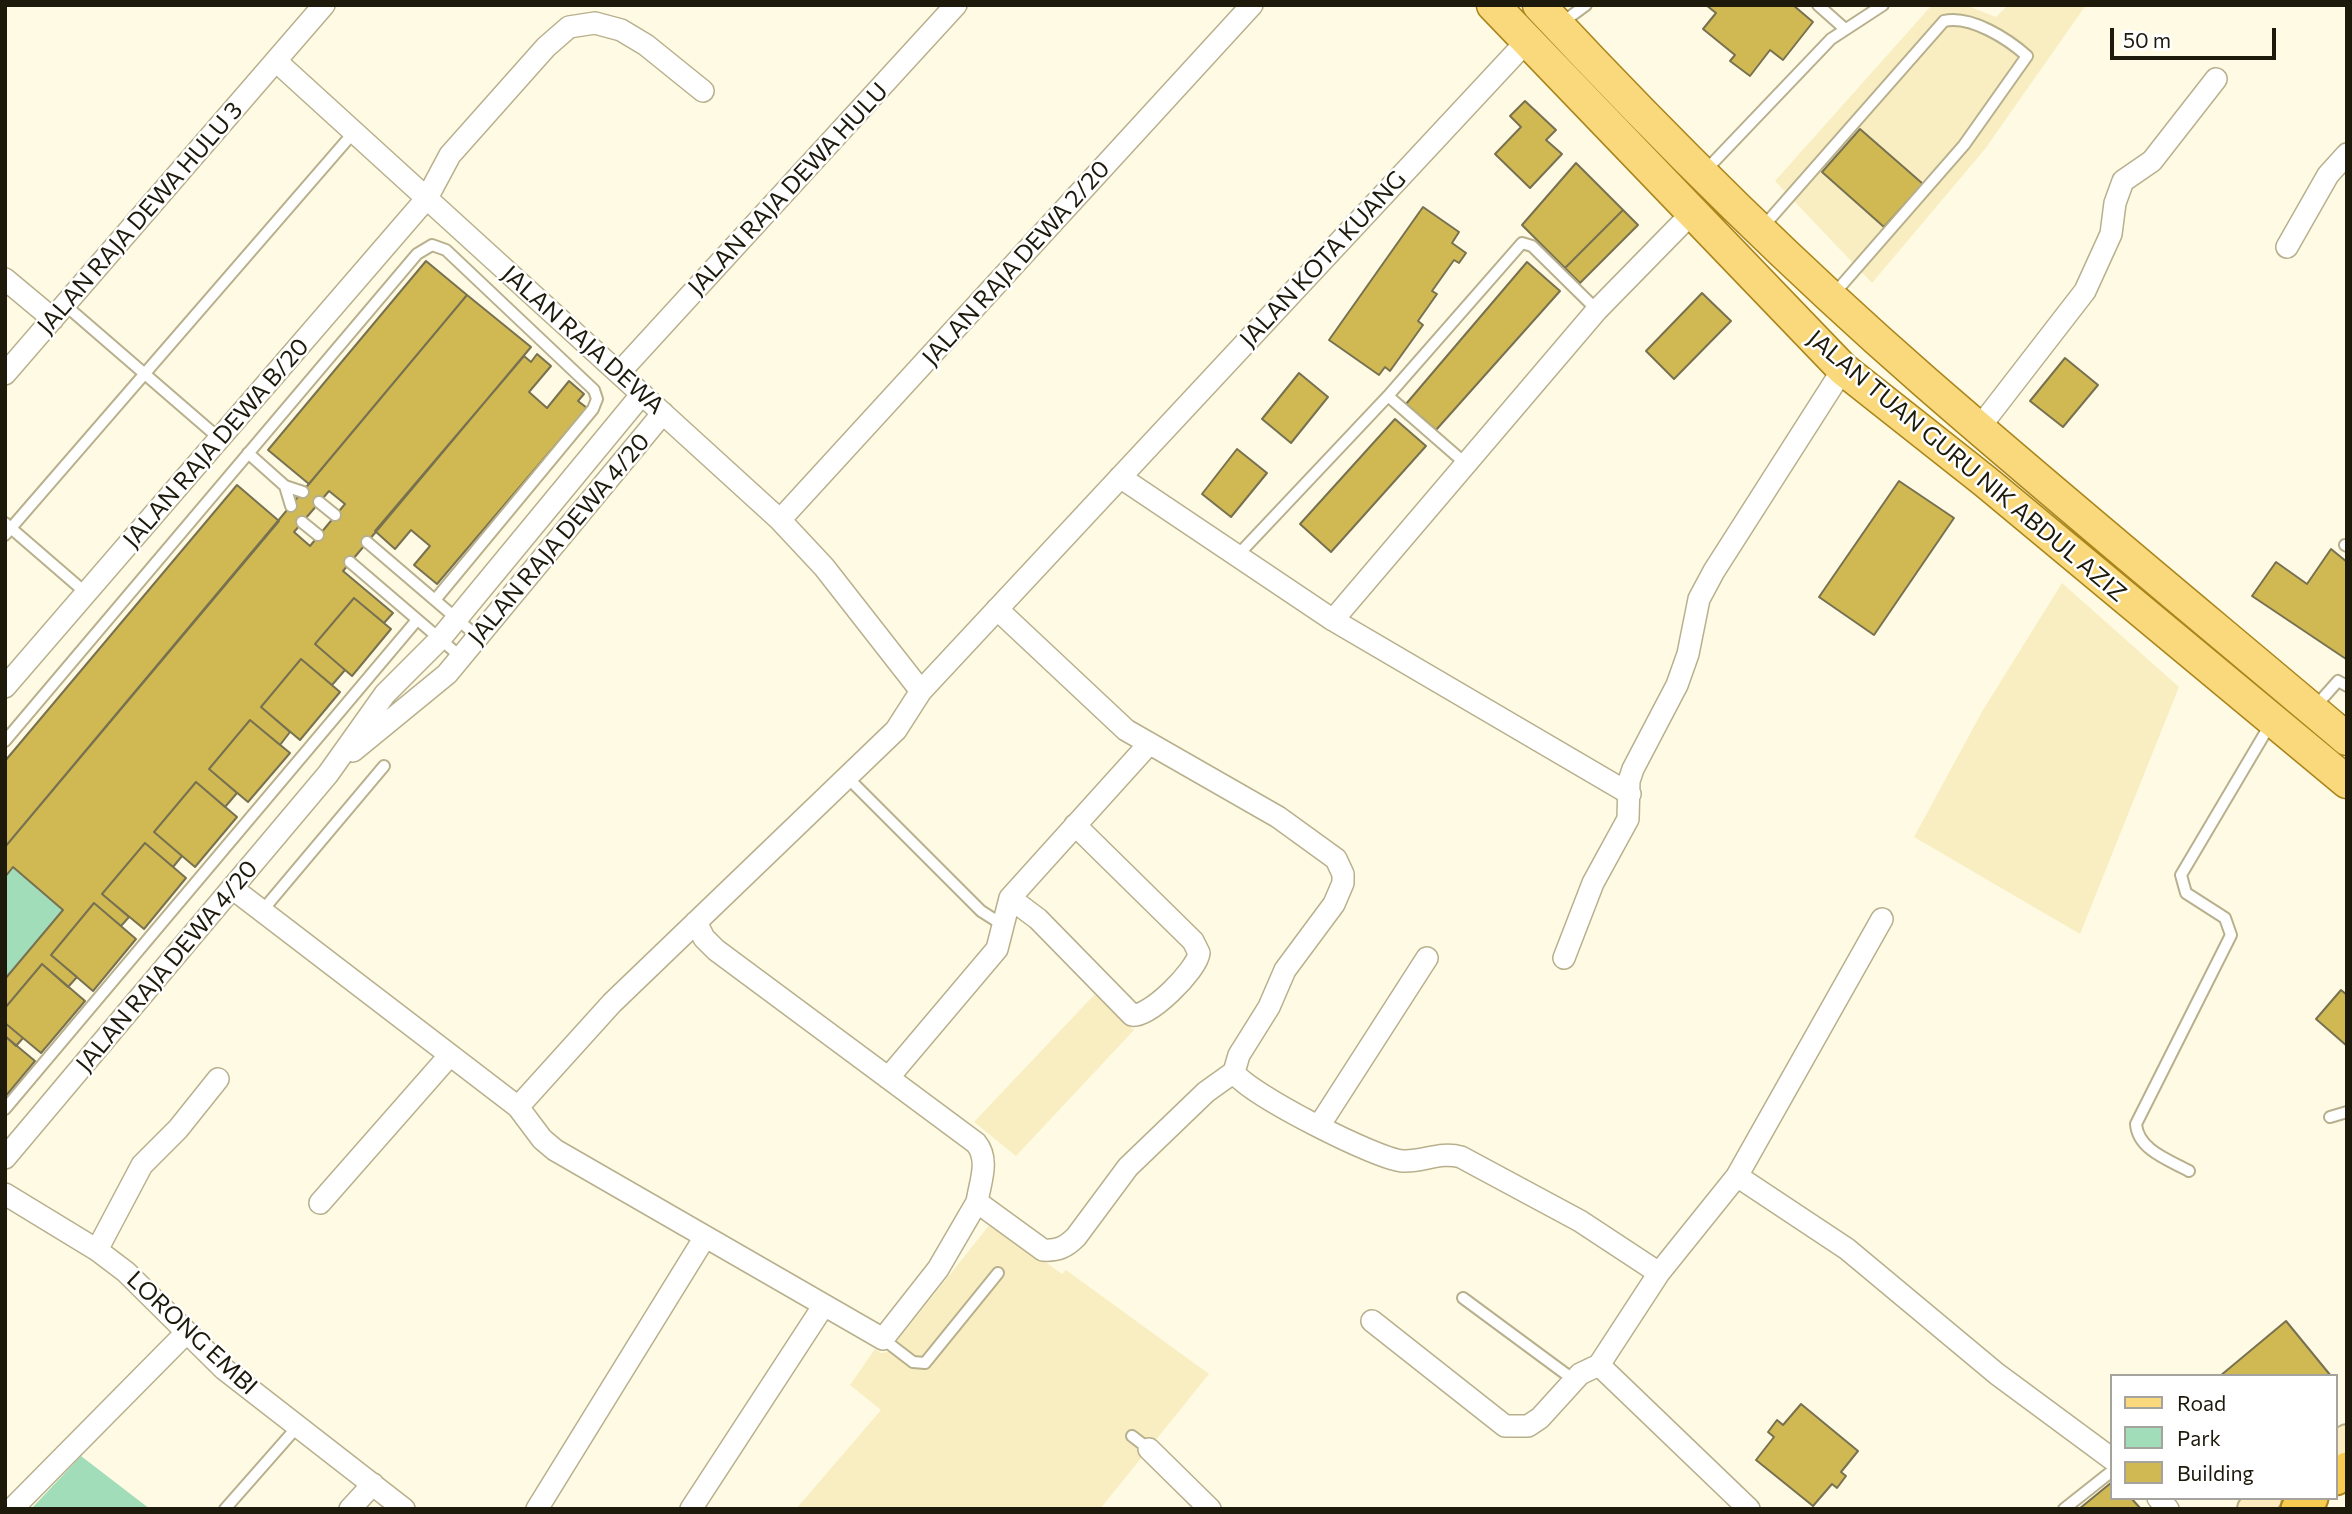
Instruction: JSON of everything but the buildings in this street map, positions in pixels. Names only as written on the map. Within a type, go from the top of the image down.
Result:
[{"type":"main road","name":"JALAN TUAN GURU NIK ABDUL AZIZ","points":[[1493,5],[1691,214],[1843,369],[1986,482],[2347,782]]},
{"type":"main road","name":"JALAN TUAN GURU NIK ABDUL AZIZ","points":[[1548,15],[1760,230],[1831,297],[1979,428],[2347,739]]},
{"type":"main road","points":[[1831,297],[1854,342],[1853,355],[1843,369]]},
{"type":"street","points":[[276,61],[324,5]]},
{"type":"street","name":"JALAN RAJA DEWA HULU","points":[[619,373],[956,5]]},
{"type":"street","name":"JALAN RAJA DEWA 2/20","points":[[780,520],[1252,5]]},
{"type":"street","name":"JALAN RAJA DEWA B/20","points":[[5,687],[427,198],[450,155],[545,47],[569,27],[595,23],[621,30],[646,45],[703,90]]},
{"type":"street","name":"JALAN KOTA KUANG","points":[[518,1107],[612,1003],[896,730],[920,691],[1526,42]]},
{"type":"street","name":"JALAN RAJA DEWA","points":[[276,61],[780,520],[824,568],[920,691]]},
{"type":"street","name":"JALAN RAJA DEWA HULU 3","points":[[5,374],[276,61]]},
{"type":"street","points":[[1979,428],[2085,290],[2112,234],[2115,203],[2123,181],[2152,161],[2216,79]]},
{"type":"street","points":[[2287,247],[2328,176],[2347,154]]},
{"type":"street","points":[[1333,620],[1597,310],[1691,214]]},
{"type":"street","points":[[5,279],[59,312]]},
{"type":"street","points":[[1564,958],[1593,883],[1628,819],[1633,768],[1676,685],[1688,654],[1699,599],[1714,570],[1843,369]]},
{"type":"street","name":"JALAN RAJA DEWA 4/20","points":[[5,1158],[328,774],[361,724],[386,694],[440,639],[642,394]]},
{"type":"street","name":"JALAN RAJA DEWA 4/20","points":[[328,774],[378,728],[439,682],[663,413]]},
{"type":"street","points":[[1120,477],[1333,620],[1630,793]]},
{"type":"street","points":[[977,1202],[1043,1250],[1055,1251],[1067,1246],[1128,1167],[1195,1101],[1234,1072],[1240,1055],[1269,1007],[1285,970],[1334,904],[1343,883],[1343,874],[1336,859],[1278,817],[1148,745],[1107,713],[997,609]]},
{"type":"street","points":[[888,1078],[990,959],[1002,938],[1010,898],[1148,745]]},
{"type":"street","points":[[1010,898],[1038,919],[1132,1015],[1139,1016],[1150,1011],[1195,965],[1199,953],[1194,941],[1075,825]]},
{"type":"street","points":[[232,888],[518,1107],[542,1139],[555,1150],[883,1339],[938,1269],[977,1202],[984,1161],[983,1151],[716,950],[704,938],[696,922]]},
{"type":"street","points":[[1372,1321],[1505,1426],[1528,1426],[1540,1418],[1574,1380],[1599,1365],[1659,1273],[1737,1176],[1882,919]]},
{"type":"street","points":[[1319,1126],[1427,958]]},
{"type":"street","points":[[320,1203],[450,1055]]},
{"type":"street","points":[[1234,1072],[1245,1085],[1319,1126],[1402,1161],[1439,1154],[1461,1157],[1580,1221],[1659,1273]]},
{"type":"street","points":[[97,1250],[142,1165],[178,1129],[218,1079]]},
{"type":"street","points":[[1737,1176],[1847,1249],[1997,1374],[2110,1459]]},
{"type":"street","name":"LORONG EMBI","points":[[5,1194],[97,1250],[155,1299],[224,1369],[404,1509]]},
{"type":"street","points":[[537,1509],[705,1237]]},
{"type":"street","points":[[691,1509],[824,1306]]},
{"type":"street","points":[[12,1509],[186,1333]]},
{"type":"street","points":[[1599,1365],[1749,1509]]},
{"type":"street","points":[[1140,1442],[1210,1509]]},
{"type":"street","points":[[350,1509],[373,1484]]},
{"type":"lane","points":[[1548,15],[1586,5]]},
{"type":"lane","points":[[1818,5],[1845,29]]},
{"type":"lane","points":[[1703,173],[1831,39],[1875,13],[1883,5]]},
{"type":"lane","points":[[1760,230],[1944,21],[1963,21],[2009,41],[2027,56],[1964,145],[1831,297]]},
{"type":"lane","points":[[86,593],[7,529],[354,132]]},
{"type":"lane","points":[[1237,556],[1388,396],[1522,243],[1532,246],[1597,310]]},
{"type":"lane","points":[[5,741],[417,254],[432,245],[446,250],[594,390],[597,399],[593,409],[435,600]]},
{"type":"lane","points":[[59,312],[145,374],[220,439]]},
{"type":"lane","points":[[1388,396],[1466,464]]},
{"type":"lane","points":[[248,453],[285,486],[303,492]]},
{"type":"lane","points":[[285,486],[291,506]]},
{"type":"lane","points":[[319,502],[335,515]]},
{"type":"lane","points":[[302,522],[318,536]]},
{"type":"lane","points":[[367,542],[478,637]]},
{"type":"lane","points":[[350,562],[461,657]]},
{"type":"lane","points":[[5,1110],[417,620]]},
{"type":"lane","points":[[2313,710],[2338,681],[2347,686]]},
{"type":"lane","points":[[2189,1171],[2147,1147],[2137,1133],[2136,1124],[2231,935],[2225,918],[2186,893],[2181,875],[2273,721]]},
{"type":"lane","points":[[262,911],[384,766]]},
{"type":"lane","points":[[848,778],[981,911],[1003,925]]},
{"type":"lane","points":[[2330,1117],[2347,1112]]},
{"type":"lane","points":[[883,1339],[913,1362],[925,1363],[998,1273]]},
{"type":"lane","points":[[1463,1298],[1574,1380]]},
{"type":"lane","points":[[225,1509],[298,1426]]},
{"type":"lane","points":[[2064,1509],[2110,1473]]},
{"type":"shaded area","points":[[1932,5],[1965,5],[1996,17],[2008,5],[2086,5],[1985,149],[1872,283],[1775,181]]},
{"type":"shaded area","points":[[2062,583],[2179,687],[2080,934],[1914,837],[1983,710]]},
{"type":"shaded area","points":[[1095,994],[1134,1030],[1016,1156],[974,1122]]},
{"type":"shaded area","points":[[991,1223],[1062,1274],[1066,1270],[1209,1374],[1100,1509],[796,1509],[881,1410],[850,1385],[875,1349],[881,1353],[888,1352]]},
{"type":"green space","points":[[13,867],[63,910],[5,979],[5,877]]},
{"type":"green space","points":[[81,1456],[150,1509],[31,1509]]}]
